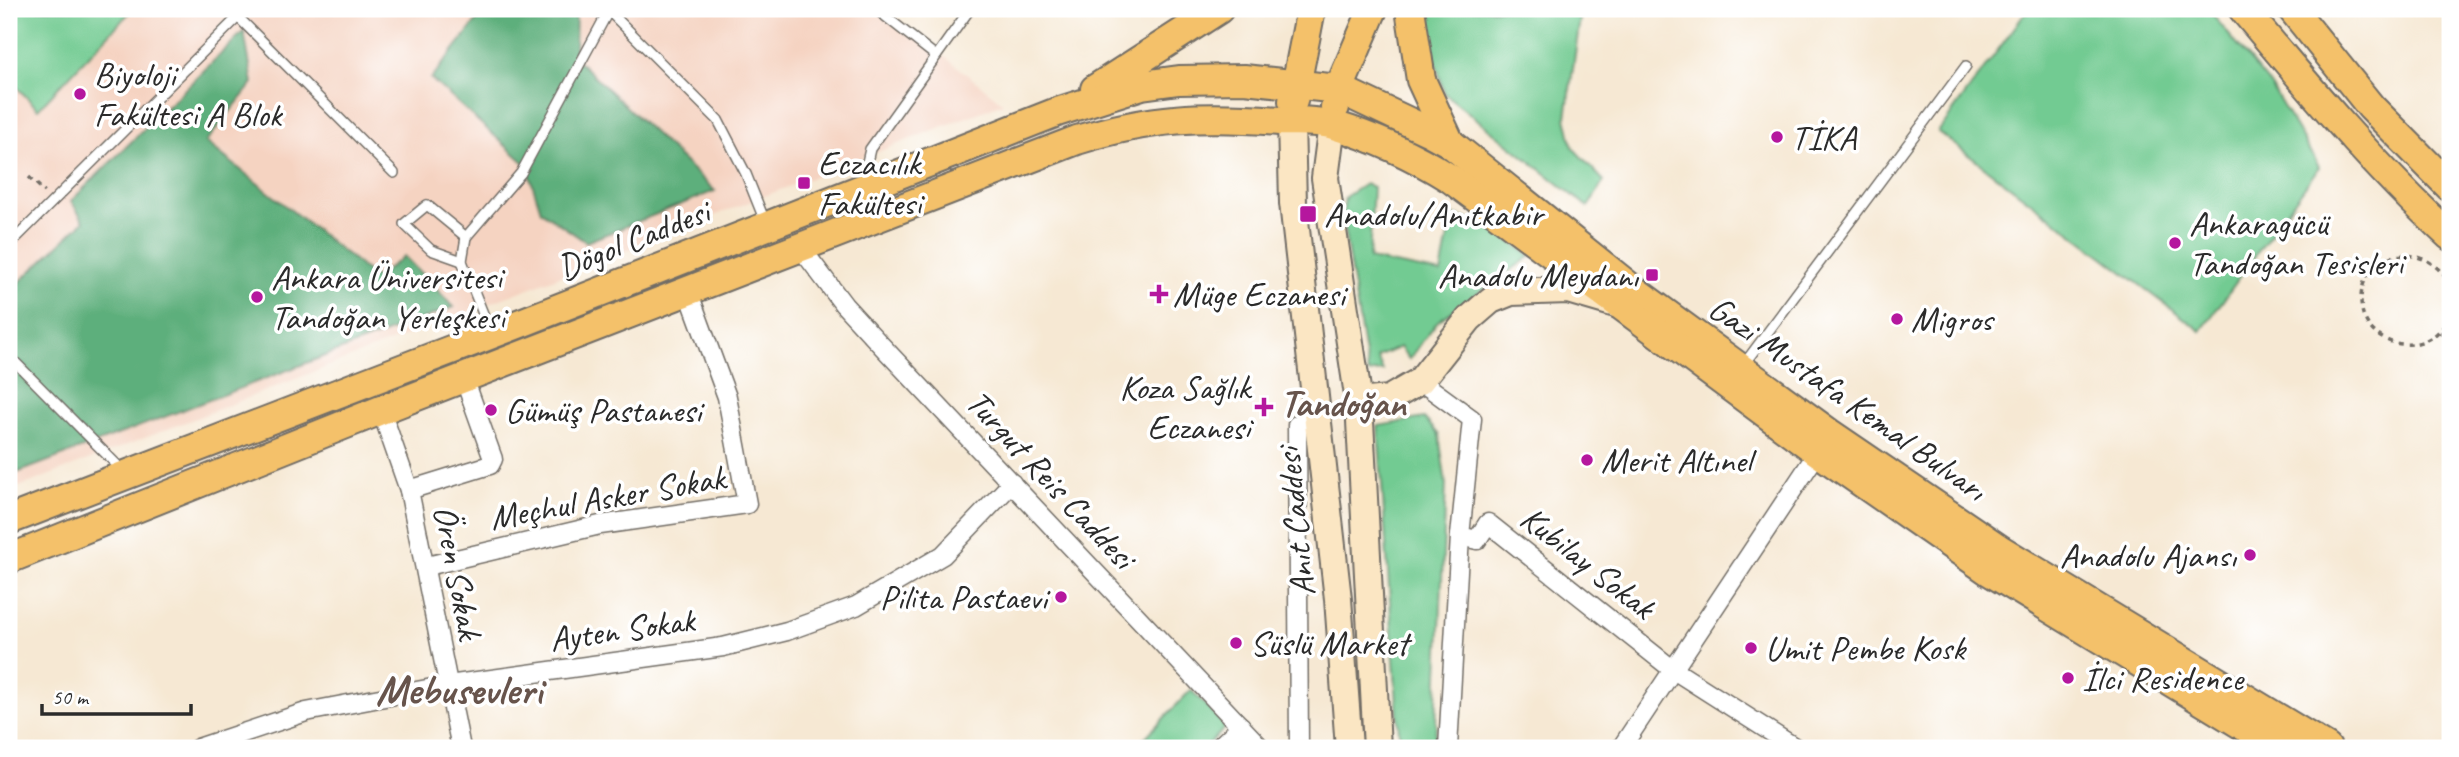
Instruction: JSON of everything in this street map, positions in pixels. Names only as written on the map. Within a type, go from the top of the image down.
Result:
[{"type":"main road","points":[[1057,112],[1219,9]]},
{"type":"main road","points":[[1291,121],[1311,9]]},
{"type":"main road","points":[[1332,124],[1339,89],[1373,9]]},
{"type":"main road","points":[[1410,9],[1421,80],[1450,143]]},
{"type":"main road","points":[[2243,9],[2336,120],[2410,199],[2450,236]]},
{"type":"main road","points":[[2292,9],[2371,107],[2450,187]]},
{"type":"main road","name":"Dögol Caddesi","points":[[9,520],[1057,112],[1142,85],[1180,79],[1296,82],[1339,89]]},
{"type":"main road","name":"Gazi Mustafa Kemal Bulvarı","points":[[1339,89],[1450,143],[1630,288],[1741,369],[2001,550],[2328,748]]},
{"type":"main road","name":"Dögol Caddesi","points":[[9,559],[381,410],[801,248],[934,193],[1121,127],[1197,116],[1332,124]]},
{"type":"main road","name":"Anıt Caddesi","points":[[1291,121],[1293,204],[1319,413],[1349,748]]},
{"type":"main road","name":"Gazi Mustafa Kemal Bulvarı","points":[[1332,124],[1406,155],[1451,179],[1818,452],[1989,572],[2280,748]]},
{"type":"main road","name":"Anıt Caddesi","points":[[1332,124],[1325,178],[1359,402],[1377,748]]},
{"type":"main road","points":[[1359,402],[1389,399],[1420,381],[1469,319],[1491,300],[1511,292],[1568,290],[1617,304]]},
{"type":"street","name":"Turgut Reis Caddesi","points":[[801,248],[844,305],[1261,748]]},
{"type":"street","name":"Meçhul Asker Sokak","points":[[427,566],[600,525],[747,504],[727,397],[688,291]]},
{"type":"street","name":"Ören Sokak","points":[[409,490],[490,465],[493,459],[464,378]]},
{"type":"street","name":"Kubilay Sokak","points":[[1420,381],[1472,419],[1460,536],[1477,540],[1488,523],[1672,669],[1796,748]]},
{"type":"street","name":"Ören Sokak","points":[[381,410],[409,490],[427,566],[461,748]]},
{"type":"street","points":[[1299,748],[1297,425],[1319,413]]},
{"type":"street","points":[[1620,748],[1818,452]]},
{"type":"street","name":"Ayten Sokak","points":[[198,748],[306,712],[448,685],[723,647],[787,631],[856,606],[943,555],[1012,483]]},
{"type":"street","points":[[1448,748],[1460,536]]},
{"type":"street","points":[[1218,748],[1241,726]]},
{"type":"lane","points":[[491,334],[462,261],[466,237],[521,173],[608,9],[718,120],[746,174],[767,225]]},
{"type":"lane","points":[[876,9],[936,56]]},
{"type":"lane","points":[[861,189],[870,149],[970,9]]},
{"type":"lane","points":[[1067,9],[1074,9]]},
{"type":"lane","points":[[9,245],[55,201],[235,13],[394,173]]},
{"type":"lane","points":[[1741,369],[1966,66]]},
{"type":"lane","points":[[462,261],[431,250],[404,224],[427,205],[466,237]]},
{"type":"lane","points":[[9,356],[126,474]]},
{"type":"path","points":[[29,177],[55,201]]},
{"type":"path","points":[[2450,287],[2437,265],[2409,254],[2394,256],[2381,262],[2370,272],[2363,286],[2361,301],[2364,316],[2371,329],[2383,339],[2397,345],[2413,345],[2440,332],[2450,312]]},
{"type":"path","points":[[2440,332],[2450,339]]},
{"type":"shaded area","name":"Ankara Üniversitesi Tandoğan Yerleşkesi","points":[[9,9],[885,9],[1003,103],[9,491]]},
{"type":"green space","points":[[19,9],[133,9],[38,109],[9,79],[9,19]]},
{"type":"green space","points":[[486,9],[576,9],[575,58],[715,191],[586,242],[541,211],[526,164],[431,79]]},
{"type":"green space","points":[[1427,9],[1577,9],[1580,19],[1566,117],[1573,148],[1604,181],[1588,207],[1445,94],[1428,37]]},
{"type":"green space","name":"Ankaragücü Tandoğan Tesisleri","points":[[2028,9],[2208,9],[2271,86],[2319,167],[2201,331],[1938,132]]},
{"type":"green space","points":[[244,31],[253,83],[206,142],[376,278],[404,256],[454,307],[9,476],[9,292],[84,221],[71,201]]},
{"type":"green space","points":[[1365,184],[1373,187],[1369,259],[1441,273],[1452,215],[1484,223],[1531,256],[1438,321],[1409,359],[1400,347],[1377,357],[1383,371],[1368,373],[1342,217],[1345,197]]},
{"type":"green space","points":[[1424,418],[1439,435],[1446,484],[1435,748],[1400,748],[1378,426]]},
{"type":"green space","points":[[1191,690],[1226,727],[1205,748],[1135,748]]},
{"type":"place","name":"Biyoloji Fakültesi A Blok","points":[[80,94]]},
{"type":"place","name":"TİKA","points":[[1777,137]]},
{"type":"place","name":"Eczacılık Fakültesi","points":[[804,183]]},
{"type":"place","name":"Anadolu/Anıtkabir","points":[[1308,214]]},
{"type":"place","name":"Ankaragücü Tandoğan Tesisleri","points":[[2175,243]]},
{"type":"place","name":"Anadolu Meydanı","points":[[1652,275]]},
{"type":"place","name":"Müge Eczanesi","points":[[1159,294]]},
{"type":"place","name":"Ankara Üniversitesi Tandoğan Yerleşkesi","points":[[257,297]]},
{"type":"place","name":"Migros","points":[[1897,319]]},
{"type":"place","name":"Koza Sağlık Eczanesi","points":[[1264,407]]},
{"type":"place","name":"Gümüş Pastanesi","points":[[491,410]]},
{"type":"place","name":"Merit Altınel","points":[[1587,460]]},
{"type":"place","name":"Anadolu Ajansı","points":[[2250,555]]},
{"type":"place","name":"Pilita Pastaevi","points":[[1061,597]]},
{"type":"place","name":"Süslü Market","points":[[1236,643]]},
{"type":"place","name":"Umit Pembe Kosk","points":[[1751,648]]},
{"type":"place","name":"İlci Residence","points":[[2068,678]]},
{"type":"district","name":"Tandoğan","points":[[1343,403]]},
{"type":"district","name":"Mebusevleri","points":[[459,689]]}]
